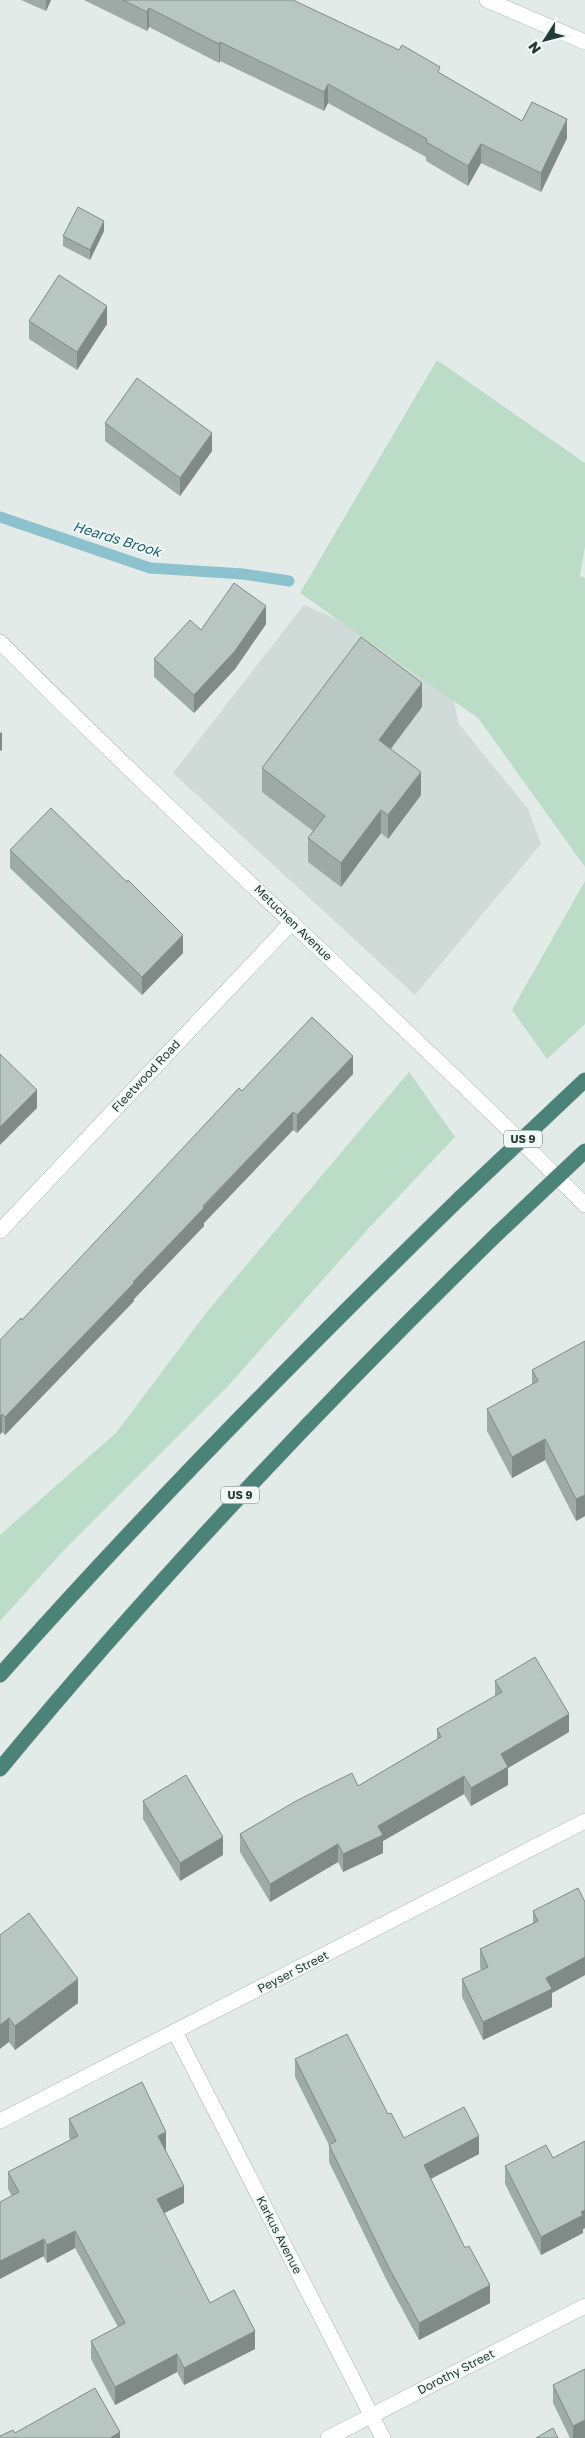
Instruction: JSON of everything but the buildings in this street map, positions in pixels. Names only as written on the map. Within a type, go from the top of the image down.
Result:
[{"type":"highway","name":"US 9","points":[[0,1676],[132,1530],[225,1432],[460,1198],[585,1080]]},
{"type":"highway","name":"US 9","points":[[0,1769],[85,1665],[269,1463],[374,1354],[585,1151]]},
{"type":"street","points":[[488,0],[585,42]]},
{"type":"street","name":"Metuchen Avenue","points":[[0,642],[59,702],[292,922],[585,1205]]},
{"type":"street","name":"Fleetwood Road","points":[[0,1231],[292,922]]},
{"type":"street","name":"Peyser Street","points":[[0,2122],[585,1821]]},
{"type":"street","name":"Karkus Avenue","points":[[175,2032],[382,2438]]},
{"type":"street","name":"Dorothy Street","points":[[328,2438],[585,2306]]},
{"type":"shaded area","points":[[304,605],[411,651],[450,685],[459,724],[528,809],[541,844],[415,995],[173,773]]},
{"type":"green space","points":[[437,360],[585,463],[585,546],[580,576],[585,578],[585,867],[478,718],[300,593]]},
{"type":"green space","points":[[585,881],[585,1024],[547,1059],[512,1010]]},
{"type":"green space","points":[[409,1072],[455,1137],[368,1229],[228,1386],[64,1550],[0,1621],[0,1535],[116,1433],[206,1313]]},
{"type":"waterway","name":"Heards Brook","points":[[0,517],[150,568],[243,574],[289,581]]}]
